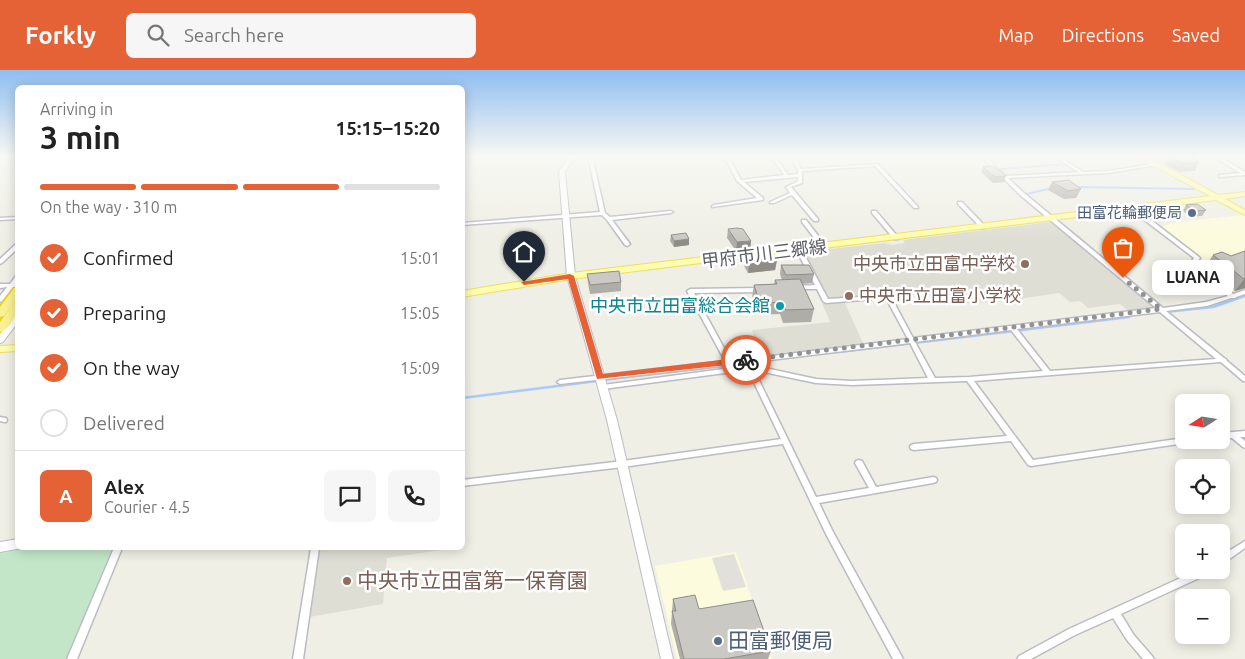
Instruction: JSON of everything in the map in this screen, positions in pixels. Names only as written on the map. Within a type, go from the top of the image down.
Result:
[{"type":"highway","points":[[0,314],[15,289]]},
{"type":"highway","points":[[0,329],[15,309]]},
{"type":"main road","points":[[1192,183],[1245,213]]},
{"type":"main road","name":"甲府市川三郷線","points":[[465,294],[570,276],[800,250],[1245,194]]},
{"type":"main road","points":[[0,349],[15,348]]},
{"type":"street","points":[[563,183],[570,276],[623,464],[668,659]]},
{"type":"street","points":[[597,183],[604,213],[626,244]]},
{"type":"street","points":[[714,206],[761,199],[745,183]]},
{"type":"street","points":[[796,183],[788,187],[816,220]]},
{"type":"street","points":[[893,183],[916,207]]},
{"type":"street","points":[[1011,183],[1051,219],[1245,379]]},
{"type":"street","points":[[772,202],[793,193]]},
{"type":"street","points":[[960,203],[983,227]]},
{"type":"street","points":[[1132,208],[1196,258],[1194,262],[1233,297]]},
{"type":"street","points":[[609,219],[671,212]]},
{"type":"street","points":[[874,212],[896,238]]},
{"type":"street","points":[[465,224],[604,213]]},
{"type":"street","points":[[0,219],[15,218]]},
{"type":"street","points":[[804,221],[824,247]]},
{"type":"street","points":[[1,260],[15,248]]},
{"type":"street","points":[[800,250],[826,301],[888,296],[934,381]]},
{"type":"street","points":[[0,286],[15,287]]},
{"type":"street","points":[[788,289],[818,287]]},
{"type":"street","points":[[0,300],[15,288]]},
{"type":"street","points":[[729,362],[690,291],[768,290]]},
{"type":"street","points":[[560,382],[601,381],[1105,319],[1207,304],[1245,292]]},
{"type":"street","points":[[0,340],[15,320]]},
{"type":"street","points":[[1014,330],[1048,373]]},
{"type":"street","points":[[601,381],[729,362],[748,363],[816,382],[934,381],[1224,360]]},
{"type":"street","points":[[748,363],[814,501],[898,659]]},
{"type":"street","points":[[969,379],[1031,463],[1175,441]]},
{"type":"street","points":[[1230,435],[1245,434]]},
{"type":"street","points":[[1234,435],[1245,445]]},
{"type":"street","points":[[914,447],[1012,438]]},
{"type":"street","points":[[465,483],[623,464],[786,440]]},
{"type":"street","points":[[859,463],[874,490]]},
{"type":"street","points":[[814,501],[933,480]]},
{"type":"street","points":[[0,547],[15,544]]},
{"type":"street","points":[[1230,555],[1245,544]]},
{"type":"street","points":[[72,659],[117,550]]},
{"type":"street","points":[[298,659],[316,550]]},
{"type":"street","points":[[1022,659],[1188,579]]},
{"type":"street","points":[[1115,613],[1121,625],[1149,659]]},
{"type":"shaded area","points":[[1245,216],[1245,258],[1203,261],[1160,227],[1177,222]]},
{"type":"shaded area","points":[[1050,222],[1154,308],[1128,311],[1120,304],[1088,308],[1080,301],[1070,302],[1059,293],[997,302],[951,304],[939,291],[843,299],[864,345],[758,358],[752,330],[830,322],[822,303],[827,299],[803,252],[884,243],[892,245],[905,243],[903,240]]},
{"type":"shaded area","name":"中央市立田富第一保育園","points":[[315,550],[441,550],[387,558],[383,604],[304,618]]},
{"type":"shaded area","points":[[736,552],[772,659],[677,659],[655,566]]},
{"type":"shaded area","points":[[734,554],[746,587],[723,591],[712,558]]},
{"type":"green space","points":[[0,547],[15,547],[15,550],[117,550],[72,659],[0,659]]},
{"type":"building","points":[[1055,183],[1074,183],[1081,189],[1068,191]]},
{"type":"building","points":[[1197,204],[1206,210],[1194,211],[1186,205]]},
{"type":"building","points":[[728,229],[743,229],[751,241],[737,242]]},
{"type":"building","points":[[686,233],[689,239],[674,241],[671,235]]},
{"type":"building","points":[[1245,251],[1245,279],[1213,255],[1222,252],[1231,256]]},
{"type":"building","points":[[772,254],[777,260],[749,264],[745,257]]},
{"type":"building","points":[[781,265],[809,265],[814,274],[786,275]]},
{"type":"building","points":[[619,271],[621,282],[590,285],[587,274]]},
{"type":"building","points":[[800,279],[814,309],[786,310],[782,302],[760,303],[754,285],[777,284],[775,280]]},
{"type":"building","name":"田富郵便局","points":[[695,595],[699,609],[753,600],[771,651],[724,659],[684,659],[672,611],[676,611],[673,599]]},
{"type":"waterway","points":[[1075,187],[1195,189]]},
{"type":"waterway","points":[[1027,194],[1052,188]]},
{"type":"waterway","points":[[1165,312],[1213,307],[1245,296]]},
{"type":"waterway","points":[[839,352],[1129,317]]},
{"type":"waterway","points":[[603,380],[722,366]]},
{"type":"waterway","points":[[465,398],[597,381]]},
{"type":"way so far","points":[[746,360],[1161,309],[1123,278]]},
{"type":"place","name":"田富花輪郵便局","points":[[1192,213]]},
{"type":"place","name":"中央市立田富中学校","points":[[1025,264]]},
{"type":"place","name":"LUANA","points":[[1123,278]]},
{"type":"place","name":"中央市立田富小学校","points":[[849,296]]},
{"type":"place","name":"中央市立田富総合会館","points":[[780,306]]},
{"type":"place","name":"中央市立田富第一保育園","points":[[347,581]]},
{"type":"place","name":"田富郵便局","points":[[718,641]]},
{"type":"route","points":[[524,282],[570,276],[600,377],[746,360]]}]
